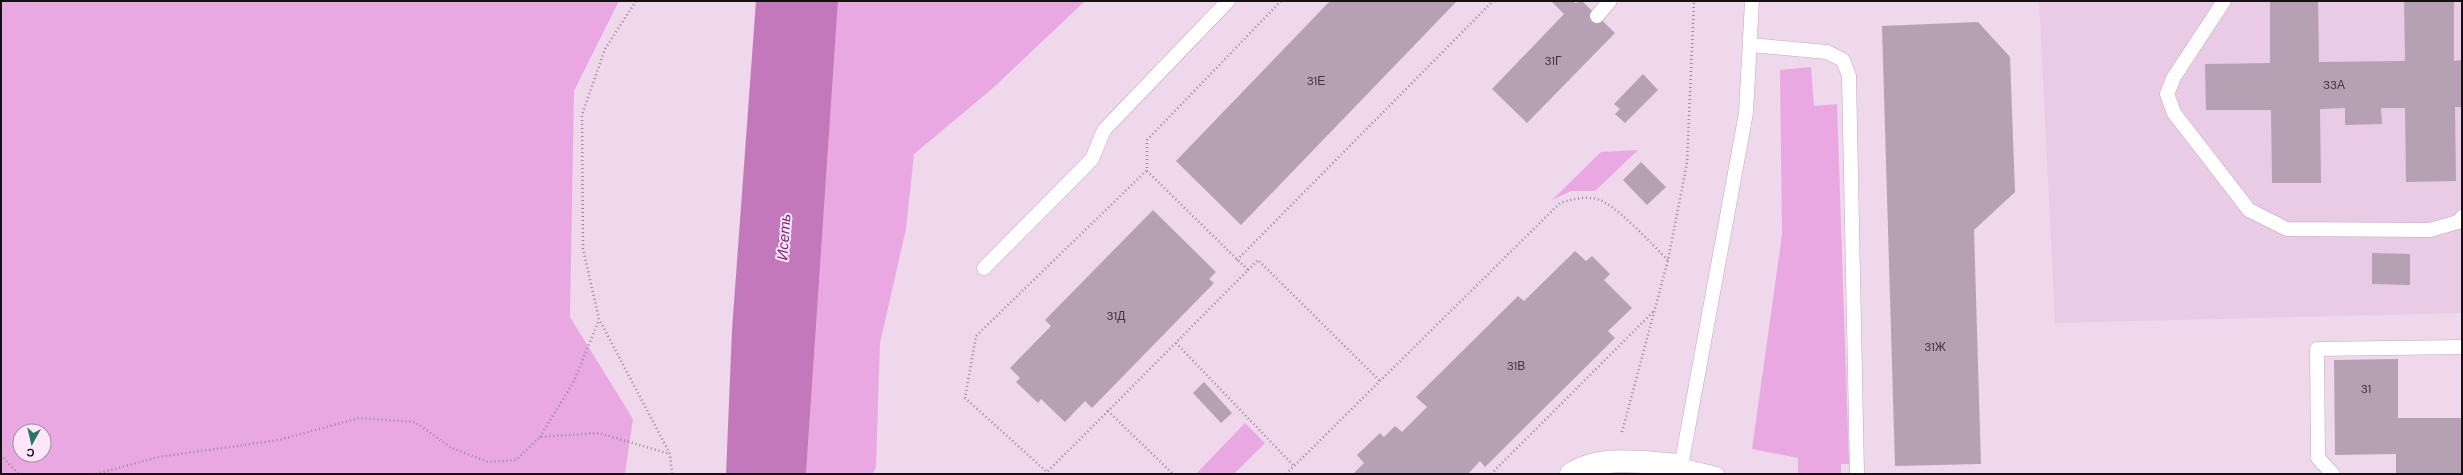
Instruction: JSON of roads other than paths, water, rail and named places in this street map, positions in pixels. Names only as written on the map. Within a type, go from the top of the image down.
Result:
[{"type":"street","points":[[1571,474],[1579,469],[1614,462],[1680,469]]},
{"type":"lane","points":[[984,268],[1092,159],[1104,130],[1228,1]]},
{"type":"lane","points":[[1597,16],[1610,1]]},
{"type":"lane","points":[[1717,474],[1680,469],[1746,113],[1751,45],[1752,1]]},
{"type":"lane","points":[[2224,1],[2174,77],[2167,94],[2174,113],[2249,210],[2287,229],[2430,230],[2458,222],[2462,218]]},
{"type":"lane","points":[[1751,45],[1827,52],[1843,60],[1849,76],[1857,474]]},
{"type":"lane","points":[[2333,474],[2318,458],[2317,349],[2462,346]]},
{"type":"water","name":"Исеть","points":[[756,1],[838,1],[806,474],[726,474],[732,330]]}]
